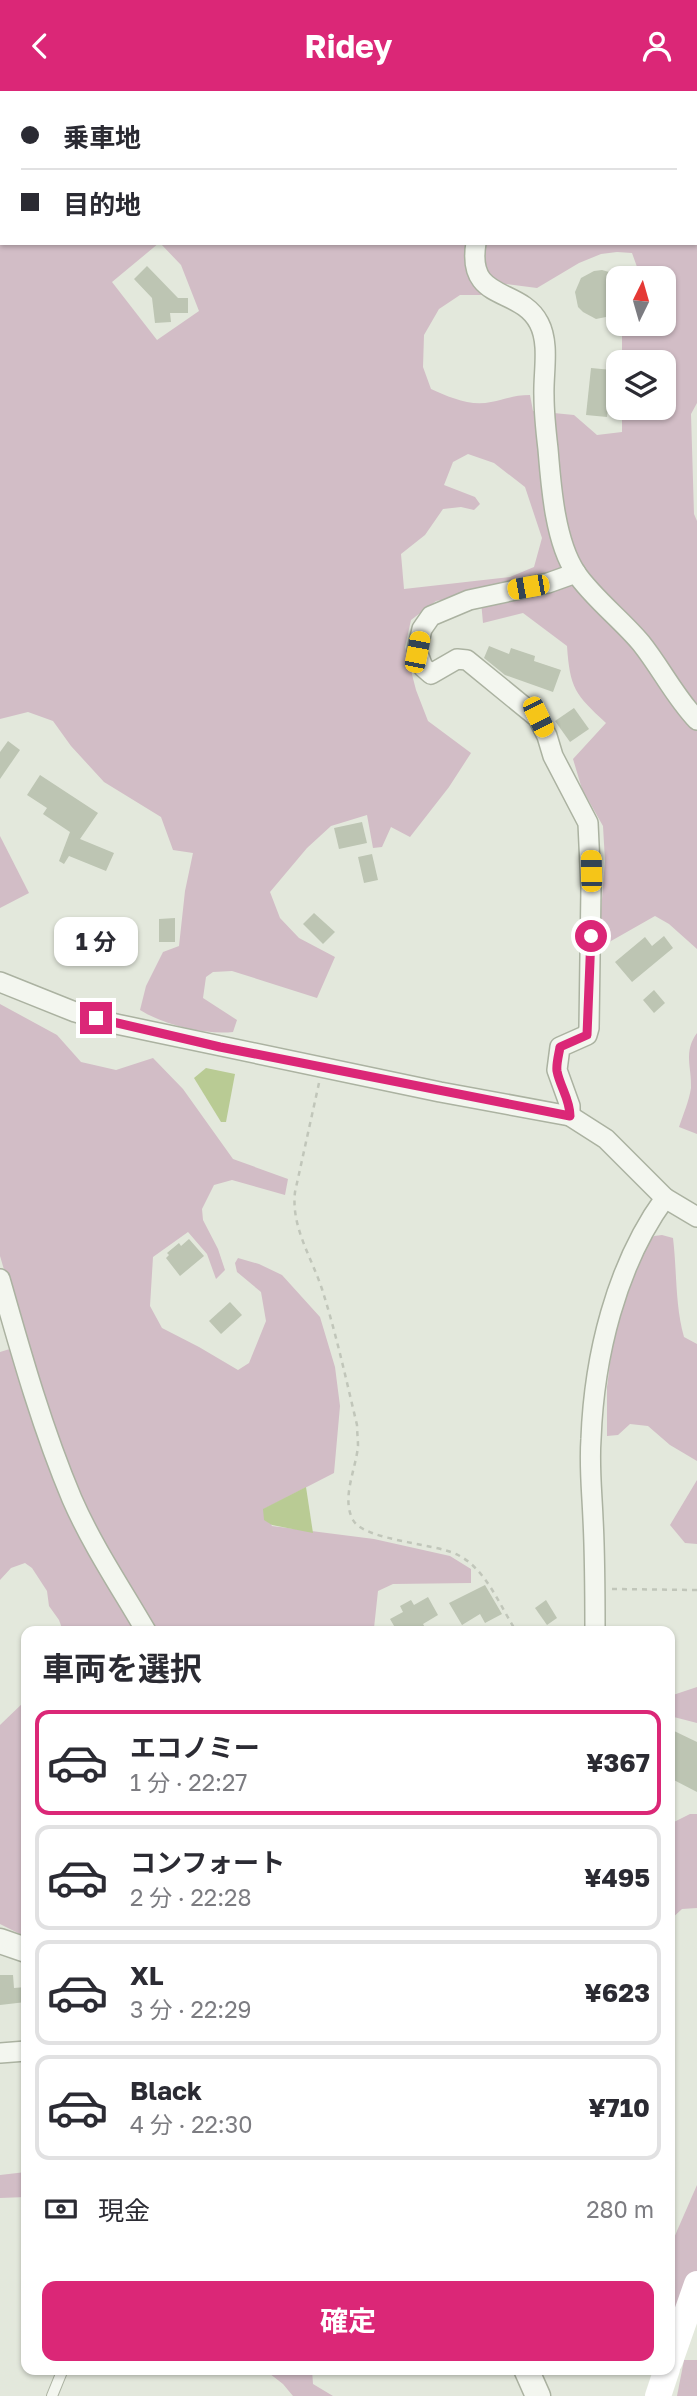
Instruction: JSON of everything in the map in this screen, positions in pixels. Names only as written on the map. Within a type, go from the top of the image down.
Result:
[{"type":"main road","points":[[675,2344],[697,2284]]},
{"type":"street","points":[[476,245],[473,261],[475,271],[485,284],[531,311],[542,333],[550,477],[563,546],[576,573],[641,643],[685,708],[697,720]]},
{"type":"street","points":[[570,1116],[570,1106],[557,1070],[560,1047],[582,1039],[589,1028],[591,865],[588,823],[553,756],[538,717],[467,660],[457,659],[431,674],[423,667],[417,652],[422,629],[431,616],[469,600],[548,583],[576,573]]},
{"type":"street","points":[[0,982],[75,1012],[116,1024],[440,1092],[570,1116],[606,1139],[665,1198],[697,1217]]},
{"type":"street","points":[[595,1626],[590,1440],[595,1389],[607,1332],[627,1268],[650,1218],[665,1198]]},
{"type":"street","points":[[0,1279],[30,1385],[73,1500],[143,1626]]},
{"type":"street","points":[[0,1941],[21,1948]]},
{"type":"street","points":[[0,2053],[21,2051]]},
{"type":"street","points":[[529,2375],[538,2396]]},
{"type":"lane","points":[[52,2396],[61,2375]]},
{"type":"path","points":[[323,1066],[293,1210],[297,1228],[321,1288],[357,1425],[358,1447],[349,1489],[354,1521],[362,1529],[398,1541],[433,1546],[459,1555],[477,1569],[513,1626]]},
{"type":"path","points":[[595,1589],[697,1590]]},
{"type":"shaded area","points":[[0,245],[157,245],[112,282],[157,340],[199,311],[181,265],[162,245],[697,245],[697,403],[691,414],[694,514],[697,521],[697,949],[669,924],[655,916],[604,945],[600,924],[605,861],[603,826],[582,789],[573,759],[606,723],[576,690],[572,682],[567,646],[523,613],[483,623],[481,601],[468,595],[436,601],[411,620],[405,647],[416,690],[428,721],[471,753],[449,787],[410,837],[391,827],[382,847],[373,848],[367,815],[331,826],[307,848],[270,892],[280,918],[299,938],[335,957],[317,998],[232,971],[213,972],[206,977],[203,998],[237,1020],[233,1032],[185,1028],[140,1010],[146,986],[163,952],[179,946],[185,891],[193,853],[173,850],[161,817],[104,782],[71,746],[53,721],[28,712],[0,719]],"holes":[[[632,253],[637,266],[676,266],[676,336],[622,336],[622,350],[676,350],[676,420],[622,420],[622,432],[597,435],[574,415],[533,411],[530,395],[476,403],[431,389],[423,367],[424,335],[439,309],[460,295],[481,295],[506,284],[537,288],[579,263],[601,254]],[[468,454],[494,463],[525,487],[542,538],[534,567],[510,577],[404,589],[401,554],[425,535],[443,509],[461,507],[474,510],[480,504],[475,497],[444,485],[453,462]]]},
{"type":"shaded area","points":[[0,836],[29,893],[0,908]]},
{"type":"shaded area","points":[[0,1004],[57,1035],[81,1062],[116,1070],[153,1058],[183,1089],[233,1159],[288,1179],[285,1195],[232,1180],[214,1185],[202,1209],[203,1220],[225,1270],[216,1279],[207,1254],[188,1232],[153,1257],[150,1306],[162,1328],[238,1370],[249,1363],[266,1321],[261,1292],[237,1272],[235,1263],[238,1258],[282,1275],[320,1317],[335,1367],[340,1406],[334,1473],[264,1509],[272,1526],[374,1539],[450,1556],[471,1569],[471,1583],[393,1584],[378,1591],[374,1626],[61,1626],[49,1606],[47,1591],[32,1568],[25,1563],[11,1568],[0,1580],[0,1352],[26,1344],[0,1256]]},
{"type":"shaded area","points":[[697,1033],[697,1134],[679,1127],[691,1088],[689,1053]]},
{"type":"shaded area","points":[[206,1068],[235,1074],[226,1122],[221,1122],[194,1078]]},
{"type":"shaded area","points":[[654,1236],[673,1238],[684,1337],[697,1344],[697,1461],[670,1445],[648,1426],[630,1424],[618,1435],[607,1436],[607,1387],[615,1323],[642,1252]]},
{"type":"shaded area","points":[[697,1480],[697,1544],[685,1543],[670,1525]]},
{"type":"shaded area","points":[[306,1487],[313,1533],[272,1525],[264,1520],[263,1509]]},
{"type":"shaded area","points":[[697,1687],[697,1723],[675,1717],[675,1694]]},
{"type":"shaded area","points":[[21,1705],[21,1934],[0,1924],[0,1725]]},
{"type":"shaded area","points":[[690,1814],[697,1814],[697,1908],[682,1909],[675,1915],[675,1822]]},
{"type":"shaded area","points":[[21,2173],[21,2197],[0,2198],[0,2175]]},
{"type":"shaded area","points":[[697,2185],[697,2320],[675,2331],[675,2236]]},
{"type":"shaded area","points":[[684,2360],[697,2360],[697,2396],[677,2396]]},
{"type":"shaded area","points":[[271,2375],[312,2375],[313,2384],[333,2396],[293,2396]]},
{"type":"building","points":[[147,266],[178,298],[188,298],[188,313],[170,313],[171,322],[155,323],[152,298],[134,279]]},
{"type":"building","points":[[594,271],[606,271],[606,317],[596,319],[578,307],[575,292],[581,278]]},
{"type":"building","points":[[591,368],[606,369],[606,417],[586,415]]},
{"type":"building","points":[[489,646],[509,654],[511,648],[535,656],[534,661],[561,670],[553,692],[505,675],[484,658]]},
{"type":"building","points":[[574,708],[589,729],[570,742],[555,721]]},
{"type":"building","points":[[8,741],[20,750],[0,779],[0,752]]},
{"type":"building","points":[[40,775],[98,813],[80,839],[114,853],[106,871],[69,856],[64,864],[59,861],[70,832],[43,814],[47,808],[27,795]]},
{"type":"building","points":[[362,822],[367,843],[339,849],[334,828]]},
{"type":"building","points":[[372,854],[378,880],[364,883],[358,857]]},
{"type":"building","points":[[314,913],[335,932],[323,944],[303,924]]},
{"type":"building","points":[[175,918],[175,942],[159,942],[159,919]]},
{"type":"building","points":[[664,936],[673,948],[632,982],[615,962],[645,937],[652,946]]},
{"type":"building","points":[[654,990],[665,1003],[654,1013],[643,1000]]},
{"type":"building","points":[[189,1239],[204,1256],[180,1276],[166,1258],[169,1255],[167,1253]]},
{"type":"building","points":[[230,1302],[242,1315],[221,1334],[209,1321]]},
{"type":"building","points":[[485,1585],[502,1614],[485,1623],[480,1614],[462,1625],[449,1603]]},
{"type":"building","points":[[428,1597],[438,1615],[423,1624],[424,1626],[394,1626],[390,1619],[403,1612],[400,1606],[411,1600],[414,1605]]},
{"type":"building","points":[[546,1600],[557,1618],[547,1625],[535,1608]]},
{"type":"building","points":[[675,1731],[697,1742],[697,1792],[675,1781]]},
{"type":"building","points":[[0,1975],[13,1975],[14,1988],[21,1987],[21,2003],[0,2005]]},
{"type":"route","points":[[96,1018],[220,1047],[570,1116],[570,1106],[557,1070],[558,1058],[560,1047],[582,1039],[589,1028],[591,936]]}]
